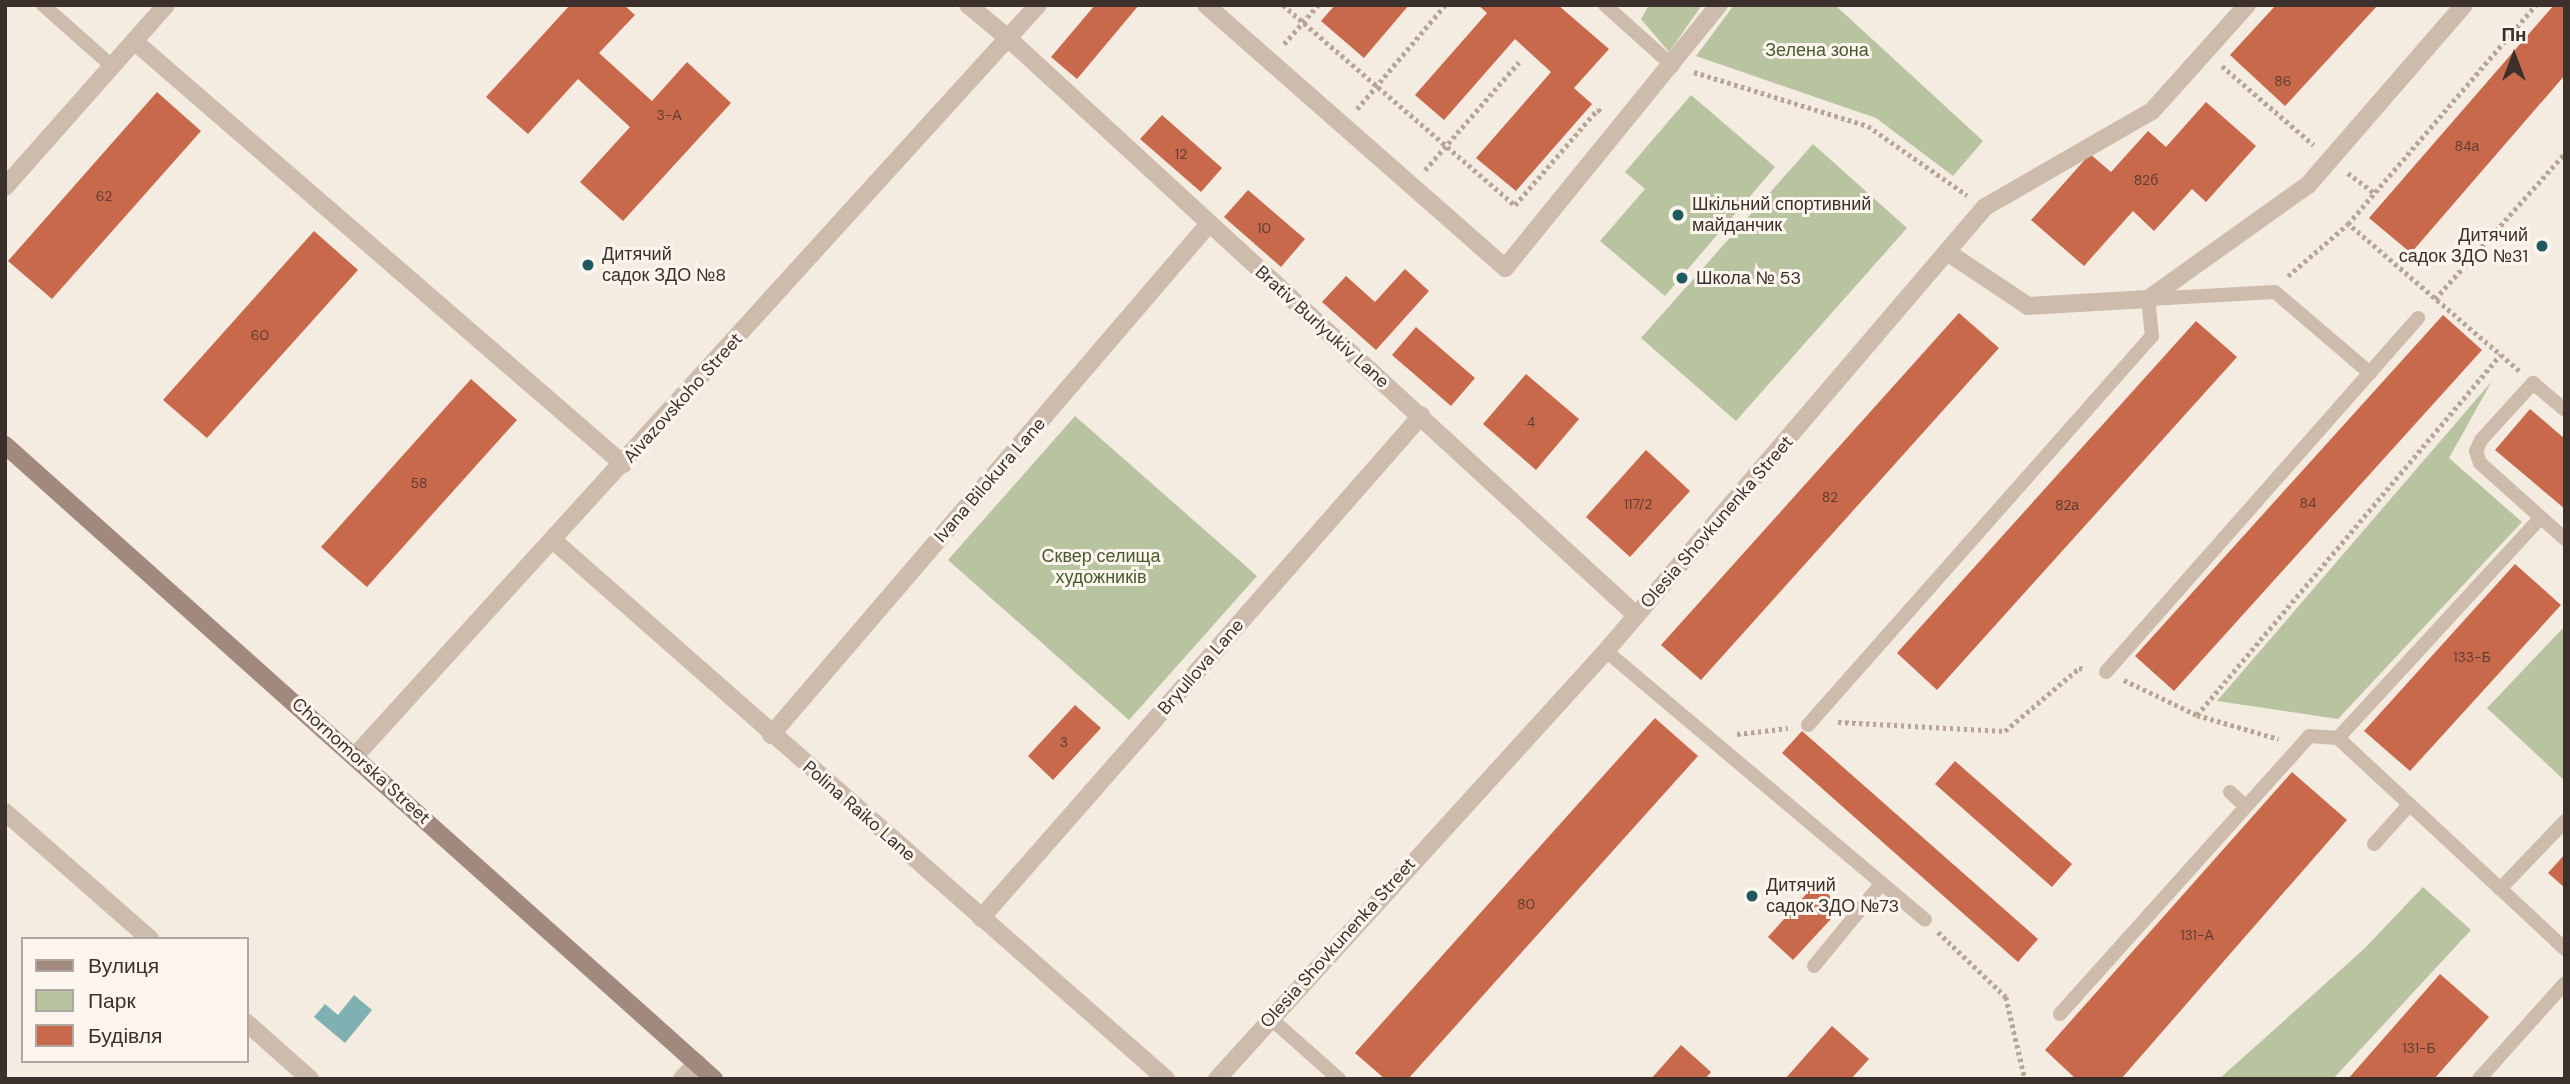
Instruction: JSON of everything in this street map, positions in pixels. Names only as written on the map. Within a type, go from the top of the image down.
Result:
[{"type":"street","points":[[5,187],[166,5]]},
{"type":"street","points":[[968,5],[1008,38]]},
{"type":"street","name":"Aivazovskoho Street","points":[[356,755],[555,541],[1038,5]]},
{"type":"street","points":[[1206,5],[1505,268],[1673,66],[1719,5]]},
{"type":"street","name":"Olesia Shovkunenka Street","points":[[1217,1079],[1269,1017],[1606,651],[1985,207],[2152,111],[2247,5]]},
{"type":"street","points":[[1947,252],[2028,306],[2148,299],[2308,185],[2464,5]]},
{"type":"street","name":"Brativ Burlyukiv Lane","points":[[1008,38],[1208,225],[1421,416],[1636,615]]},
{"type":"street","points":[[134,41],[623,464]]},
{"type":"street","name":"Ivana Bilokura Lane","points":[[771,735],[1208,225]]},
{"type":"street","name":"Bryullova Lane","points":[[981,918],[1421,416]]},
{"type":"street","name":"Chornomorska Street","points":[[5,445],[356,755],[714,1079]]},
{"type":"street","name":"Polina Raiko Lane","points":[[555,541],[771,735],[1166,1079]]},
{"type":"street","points":[[5,812],[148,937]]},
{"type":"street","points":[[248,1024],[310,1079]]},
{"type":"street","points":[[682,1079],[696,1063]]},
{"type":"lane","points":[[43,5],[112,66]]},
{"type":"lane","points":[[1605,5],[1673,66]]},
{"type":"lane","points":[[1808,725],[2152,336],[2148,299],[2275,292],[2370,373]]},
{"type":"lane","points":[[2106,672],[2418,318]]},
{"type":"lane","points":[[2565,410],[2533,383],[2481,440],[2476,452],[2480,463],[2565,539]]},
{"type":"lane","points":[[2338,738],[2540,518]]},
{"type":"lane","points":[[1606,651],[1925,920]]},
{"type":"lane","points":[[2060,1014],[2309,736],[2338,738],[2565,949]]},
{"type":"lane","points":[[2230,792],[2245,806]]},
{"type":"lane","points":[[2374,844],[2409,805]]},
{"type":"lane","points":[[2500,889],[2565,821]]},
{"type":"lane","points":[[1814,965],[1882,883]]},
{"type":"lane","points":[[2479,1079],[2565,983]]},
{"type":"lane","points":[[1269,1017],[1339,1079]]},
{"type":"path","points":[[1283,5],[1515,205],[1598,109],[1621,129]]},
{"type":"path","points":[[1303,22],[1318,5]]},
{"type":"path","points":[[1377,86],[1445,5]]},
{"type":"path","points":[[2297,264],[2348,224],[2536,5]]},
{"type":"path","points":[[2206,51],[2329,158],[2375,193]]},
{"type":"path","points":[[1446,146],[1519,62]]},
{"type":"path","points":[[1673,66],[1868,126],[1985,207]]},
{"type":"path","points":[[2435,299],[2565,153]]},
{"type":"path","points":[[2348,224],[2533,383]]},
{"type":"path","points":[[2197,715],[2500,355]]},
{"type":"path","points":[[1709,737],[1840,722],[2005,731],[2079,668],[2106,672],[2197,715],[2300,745]]},
{"type":"path","points":[[1925,920],[2006,998],[2025,1079]]},
{"type":"green space","points":[[1649,5],[1702,5],[1669,52],[1641,19]]},
{"type":"green space","name":"Зелена зона","points":[[1734,5],[1835,5],[1983,141],[1953,176],[1876,118],[1696,56]]},
{"type":"green space","name":"Шкільний спортивний майданчик","points":[[1691,95],[1775,167],[1665,296],[1600,241],[1645,189],[1625,172]]},
{"type":"green space","points":[[1813,144],[1907,228],[1736,421],[1641,338]]},
{"type":"green space","points":[[2492,381],[2449,458],[2522,522],[2338,719],[2217,701]]},
{"type":"green space","name":"Сквер селища художників","points":[[1075,416],[1257,576],[1129,720],[948,560]]},
{"type":"green space","points":[[2565,626],[2565,781],[2487,708]]},
{"type":"green space","points":[[2423,887],[2471,930],[2333,1079],[2219,1079],[2364,949]]},
{"type":"water","points":[[354,995],[372,1010],[345,1043],[314,1017],[325,1004],[338,1015]]},
{"type":"building","points":[[570,5],[624,5],[635,15],[599,53],[652,101],[687,62],[731,103],[623,221],[580,182],[630,127],[578,79],[528,134],[486,97]]},
{"type":"building","points":[[1095,5],[1139,5],[1077,79],[1051,57]]},
{"type":"building","points":[[1335,5],[1409,5],[1364,58],[1321,21]]},
{"type":"building","points":[[1478,5],[1558,5],[1609,49],[1574,88],[1592,104],[1516,191],[1476,158],[1551,72],[1515,39],[1444,120],[1415,95],[1487,13]]},
{"type":"building","points":[[2276,5],[2378,5],[2285,106],[2230,55]]},
{"type":"building","points":[[2554,5],[2565,5],[2565,75],[2411,253],[2369,218]]},
{"type":"building","points":[[157,92],[201,131],[52,299],[8,261]]},
{"type":"building","points":[[2206,102],[2256,146],[2206,202],[2192,189],[2154,231],[2133,211],[2084,266],[2031,220],[2090,154],[2111,172],[2148,131],[2166,147]]},
{"type":"building","points":[[1162,115],[1222,168],[1201,192],[1140,139]]},
{"type":"building","points":[[1248,190],[1305,239],[1281,267],[1224,217]]},
{"type":"building","points":[[314,231],[358,270],[207,438],[163,400]]},
{"type":"building","points":[[1405,269],[1429,291],[1376,350],[1322,302],[1346,276],[1375,302]]},
{"type":"building","points":[[1959,313],[1999,348],[1701,680],[1661,645]]},
{"type":"building","points":[[2443,315],[2482,350],[2174,691],[2135,656]]},
{"type":"building","points":[[2196,321],[2237,357],[1937,690],[1897,653]]},
{"type":"building","points":[[1416,327],[1475,378],[1451,406],[1392,355]]},
{"type":"building","points":[[1526,374],[1579,419],[1536,470],[1483,424]]},
{"type":"building","points":[[471,379],[517,420],[367,587],[321,547]]},
{"type":"building","points":[[2530,409],[2565,439],[2565,509],[2495,450]]},
{"type":"building","points":[[1646,450],[1690,491],[1630,557],[1586,517]]},
{"type":"building","points":[[2515,564],[2561,605],[2410,771],[2364,731]]},
{"type":"building","points":[[1075,705],[1101,728],[1053,780],[1028,756]]},
{"type":"building","points":[[1655,718],[1698,756],[1408,1079],[1385,1079],[1355,1053]]},
{"type":"building","points":[[1802,731],[2038,939],[2018,962],[1782,753]]},
{"type":"building","points":[[1955,761],[2072,864],[2052,887],[1935,784]]},
{"type":"building","points":[[2292,772],[2347,820],[2121,1079],[2076,1079],[2045,1050]]},
{"type":"building","points":[[2565,854],[2565,888],[2548,873]]},
{"type":"building","points":[[1816,883],[1842,907],[1793,960],[1768,937]]},
{"type":"building","points":[[2440,974],[2489,1017],[2434,1079],[2348,1079]]},
{"type":"building","points":[[1832,1026],[1869,1059],[1851,1079],[1785,1079]]},
{"type":"building","points":[[1681,1045],[1711,1072],[1705,1079],[1651,1079]]},
{"type":"place","name":"Шкільний спортивний майданчик","points":[[1678,215]]},
{"type":"place","name":"Дитячий садок ЗДО №31","points":[[2542,246]]},
{"type":"place","name":"Дитячий садок ЗДО №8","points":[[588,265]]},
{"type":"place","name":"Школа № 53","points":[[1682,278]]},
{"type":"place","name":"Дитячий садок ЗДО №73","points":[[1752,896]]}]
